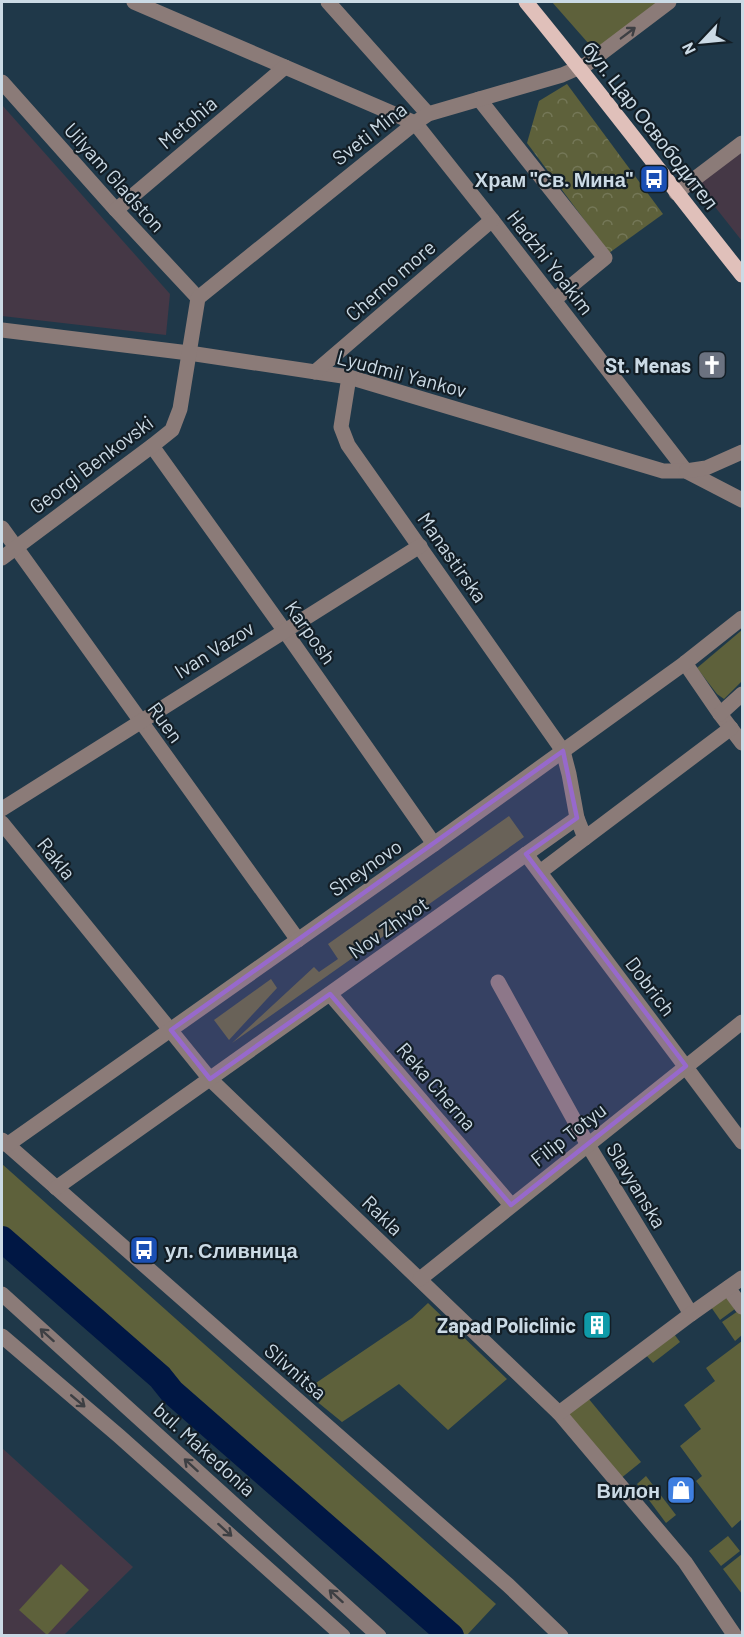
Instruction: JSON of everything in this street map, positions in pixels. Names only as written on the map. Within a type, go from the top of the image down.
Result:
[{"type":"main road","name":"бул. Цар Освободител","points":[[526,2],[583,66],[676,193],[742,275]]},
{"type":"street","name":"Hadzhi Yoakim","points":[[134,2],[167,8],[285,67],[421,118],[492,220],[686,471]]},
{"type":"street","points":[[328,2],[421,118]]},
{"type":"street","name":"Sveti Mina","points":[[198,298],[421,118],[562,75],[583,66],[669,2]]},
{"type":"street","name":"Metohia","points":[[116,210],[285,67]]},
{"type":"street","name":"Uilyam Gladston","points":[[2,82],[198,298]]},
{"type":"street","points":[[479,99],[605,258],[554,300]]},
{"type":"street","points":[[676,193],[742,142]]},
{"type":"street","name":"Cherno more","points":[[315,372],[492,220]]},
{"type":"street","points":[[189,353],[198,298]]},
{"type":"street","name":"Lyudmil Yankov","points":[[2,330],[189,353],[349,377],[663,471],[686,471],[742,500]]},
{"type":"street","name":"Georgi Benkovski","points":[[2,558],[172,430],[180,410],[189,353]]},
{"type":"street","name":"Manastirska","points":[[349,377],[341,427],[348,445],[563,751]]},
{"type":"street","name":"Karposh","points":[[152,446],[434,843]]},
{"type":"street","points":[[686,471],[706,468],[742,452]]},
{"type":"street","name":"Ruen","points":[[2,528],[298,940]]},
{"type":"street","name":"Ivan Vazov","points":[[2,808],[420,546]]},
{"type":"street","name":"Sheynovo","points":[[4,1143],[171,1030],[298,940],[685,663],[742,618]]},
{"type":"street","points":[[685,663],[742,744]]},
{"type":"street","points":[[720,714],[742,694]]},
{"type":"street","points":[[540,872],[731,728]]},
{"type":"street","points":[[563,751],[577,818],[585,838]]},
{"type":"street","name":"Nov Zhivot","points":[[56,1188],[577,818]]},
{"type":"street","name":"Rakla","points":[[2,823],[210,1079],[559,1413],[685,1562],[735,1635]]},
{"type":"street","name":"Dobrich","points":[[526,855],[742,1142]]},
{"type":"street","name":"Slavyanska","points":[[498,982],[588,1145],[691,1314]]},
{"type":"street","name":"Reka Cherna","points":[[330,994],[512,1205]]},
{"type":"street","name":"Filip Totyu","points":[[420,1279],[742,1022]]},
{"type":"street","name":"Slivnitsa","points":[[4,1143],[508,1585],[561,1635]]},
{"type":"street","points":[[559,1413],[742,1278]]},
{"type":"street","points":[[728,1288],[742,1307]]},
{"type":"street","name":"bul. Makedonia","points":[[2,1294],[380,1635]]},
{"type":"street","points":[[2,1336],[119,1436],[343,1635]]},
{"type":"highlighted area","points":[[563,751],[577,818],[526,854],[686,1066],[511,1205],[330,994],[210,1079],[171,1030]]},
{"type":"shaded area","points":[[2,105],[170,294],[166,335],[2,316]]},
{"type":"shaded area","points":[[742,149],[742,241],[697,184]]},
{"type":"shaded area","points":[[2,1448],[133,1567],[64,1635],[2,1635]]},
{"type":"green space","points":[[552,2],[662,2],[596,52]]},
{"type":"green space","points":[[567,84],[663,214],[609,253],[527,143],[539,101]]},
{"type":"green space","points":[[742,630],[742,681],[724,699],[717,694],[697,668]]},
{"type":"green space","points":[[509,816],[524,837],[232,1043],[314,967],[319,972],[338,959],[328,944]]},
{"type":"green space","points":[[271,979],[277,988],[229,1040],[214,1020]]},
{"type":"green space","points":[[2,1164],[496,1604],[467,1635],[451,1635],[2,1242]]},
{"type":"green space","points":[[729,1293],[739,1306],[720,1320],[711,1307]]},
{"type":"green space","points":[[428,1303],[507,1379],[448,1430],[399,1384],[342,1422],[304,1391],[412,1318]]},
{"type":"green space","points":[[741,1309],[742,1335],[735,1341],[722,1322]]},
{"type":"green space","points":[[674,1334],[680,1342],[653,1363],[646,1355]]},
{"type":"green space","points":[[742,1341],[742,1519],[732,1528],[696,1481],[702,1476],[680,1446],[701,1429],[684,1405],[715,1381],[706,1368]]},
{"type":"green space","points":[[588,1398],[641,1462],[620,1479],[567,1415]]},
{"type":"green space","points":[[646,1476],[676,1515],[666,1523],[637,1484]]},
{"type":"green space","points":[[728,1536],[740,1551],[721,1566],[709,1551]]},
{"type":"green space","points":[[742,1554],[742,1594],[723,1569]]},
{"type":"green space","points":[[61,1564],[89,1590],[47,1635],[19,1610]]},
{"type":"waterway","points":[[2,1239],[160,1377],[172,1392],[451,1636]]},
{"type":"place","name":"Храм \"Св. Мина\"","points":[[654,179]]},
{"type":"place","name":"St. Menas","points":[[712,365]]},
{"type":"place","name":"ул. Сливница","points":[[144,1250]]},
{"type":"place","name":"Zapad Policlinic","points":[[597,1325]]},
{"type":"place","name":"Вилон","points":[[681,1490]]}]
